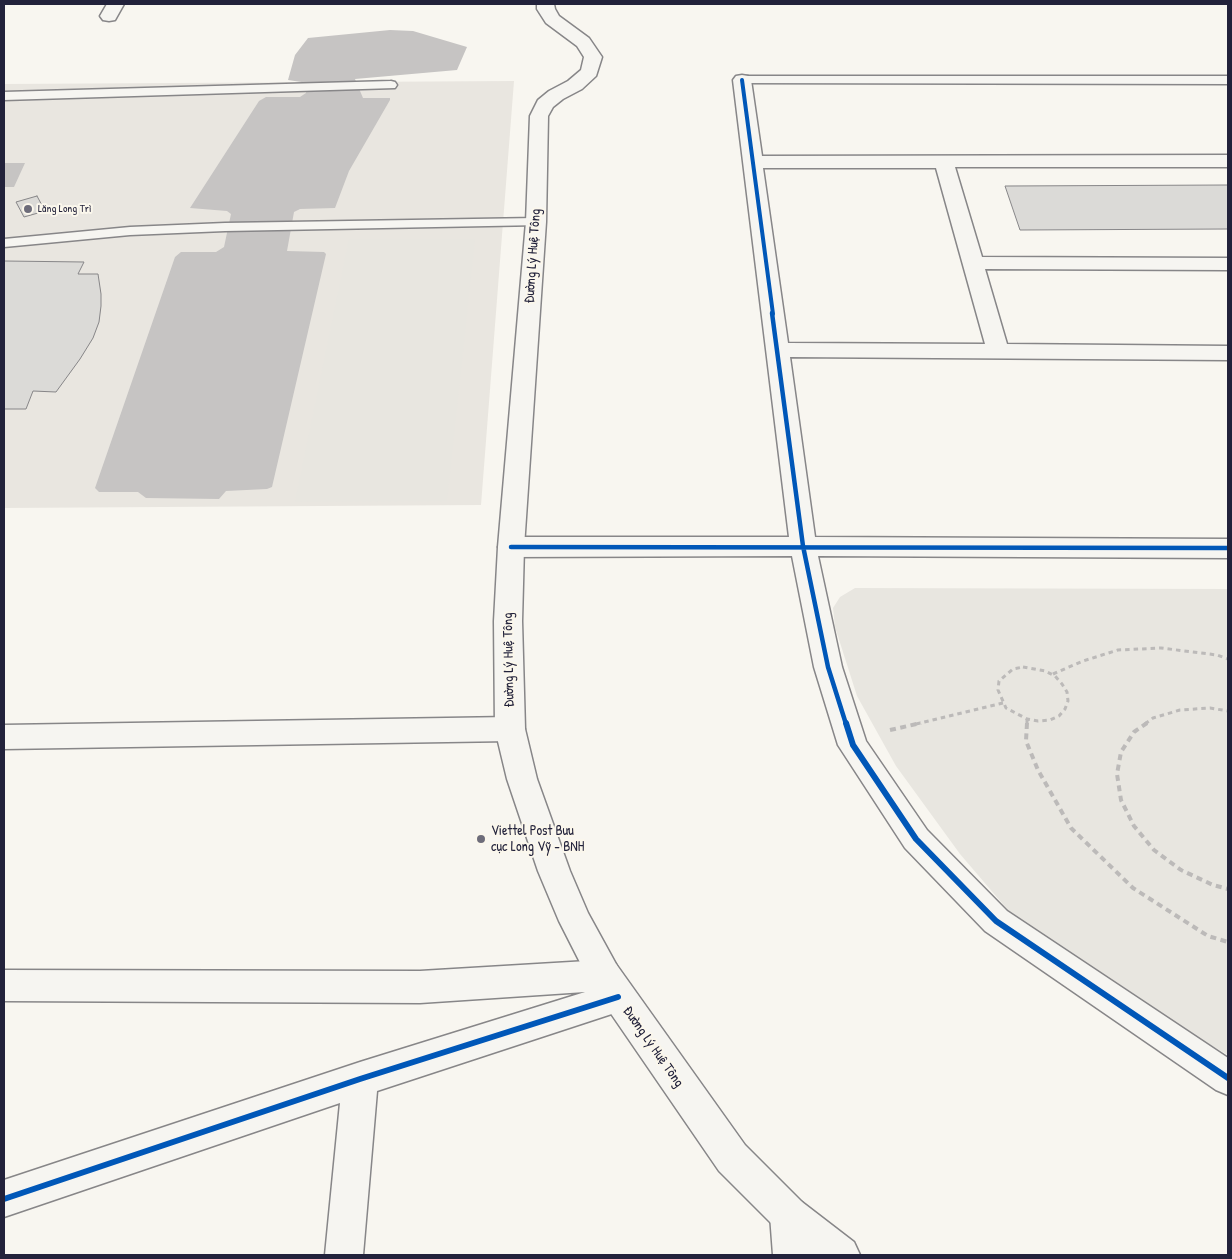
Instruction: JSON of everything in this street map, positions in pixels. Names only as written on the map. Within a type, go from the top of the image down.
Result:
[{"type":"street","name":"Đường Lý Huệ Tông","points":[[546,4],[546,9],[552,19],[583,42],[593,58],[590,72],[575,85],[556,94],[544,104],[539,116],[536,222],[511,548],[508,621],[510,730],[522,778],[554,870],[575,921],[611,986],[732,1158],[789,1215],[841,1255]]},
{"type":"street","points":[[742,80],[803,546],[828,666],[853,745],[916,839],[996,921],[1228,1078]]},
{"type":"street","points":[[752,162],[1228,161]]},
{"type":"street","points":[[944,162],[998,352]]},
{"type":"street","points":[[973,263],[1228,264]]},
{"type":"street","points":[[776,350],[1228,353]]},
{"type":"street","points":[[511,548],[803,546],[1228,548]]},
{"type":"street","points":[[4,737],[510,730]]},
{"type":"street","points":[[4,985],[611,986]]},
{"type":"street","points":[[4,1199],[360,1079],[611,986]]},
{"type":"street","points":[[344,1255],[360,1079]]},
{"type":"street","points":[[789,1215],[792,1255]]},
{"type":"lane","points":[[742,80],[1228,80]]},
{"type":"lane","points":[[4,96],[391,85]]},
{"type":"lane","points":[[4,243],[130,231],[225,227],[536,222]]},
{"type":"path","points":[[1052,675],[1083,661],[1118,650],[1161,648],[1217,655],[1228,659]]},
{"type":"path","points":[[1034,667],[1052,675],[1062,684],[1068,701],[1065,709],[1059,716],[1050,720],[1027,719],[1016,714],[1003,703],[998,690],[999,681],[1013,669],[1034,667]]},
{"type":"path","points":[[890,730],[1003,703]]},
{"type":"path","points":[[1228,711],[1210,708],[1180,710],[1153,718],[1134,732],[1122,752],[1117,774],[1121,800],[1134,826],[1154,850],[1181,870],[1213,885],[1228,889]]},
{"type":"path","points":[[1027,719],[1026,741],[1038,770],[1072,828],[1133,888],[1208,936],[1228,942]]},
{"type":"shaded area","points":[[390,30],[413,31],[467,47],[457,70],[355,79],[363,98],[390,98],[390,100],[349,171],[335,208],[300,209],[294,212],[287,251],[324,252],[326,254],[272,487],[267,489],[226,491],[219,499],[146,498],[138,492],[99,492],[95,488],[175,257],[181,252],[216,252],[224,247],[231,214],[227,211],[190,208],[259,101],[266,97],[300,97],[306,93],[308,83],[288,80],[295,55],[308,38]]},
{"type":"shaded area","points":[[514,81],[481,505],[4,508],[4,84]]},
{"type":"shaded area","points":[[4,163],[25,163],[14,187],[4,187]]},
{"type":"shaded area","points":[[349,239],[475,239],[447,501],[295,502]]},
{"type":"shaded area","points":[[855,588],[1228,589],[1228,1055],[1103,983],[1019,923],[960,854],[896,766],[857,696],[835,627],[833,608],[840,597]]},
{"type":"building","points":[[1228,185],[1228,229],[1020,230],[1005,186]]},
{"type":"building","points":[[37,196],[45,211],[24,217],[16,202]]},
{"type":"building","points":[[4,261],[84,262],[78,274],[98,274],[101,294],[99,322],[93,338],[80,359],[56,392],[33,391],[26,409],[4,409]]},
{"type":"cycle path","points":[[742,80],[803,546],[828,667],[853,745],[916,839],[996,921],[1228,1078]]},
{"type":"cycle path","points":[[511,547],[1228,548]]},
{"type":"cycle path","points":[[4,1199],[360,1079],[618,997]]},
{"type":"place","name":"Lăng Long Trì","points":[[28,209]]},
{"type":"place","name":"Viettel Post Bưu cục Long Vỹ - BNH","points":[[481,839]]}]
